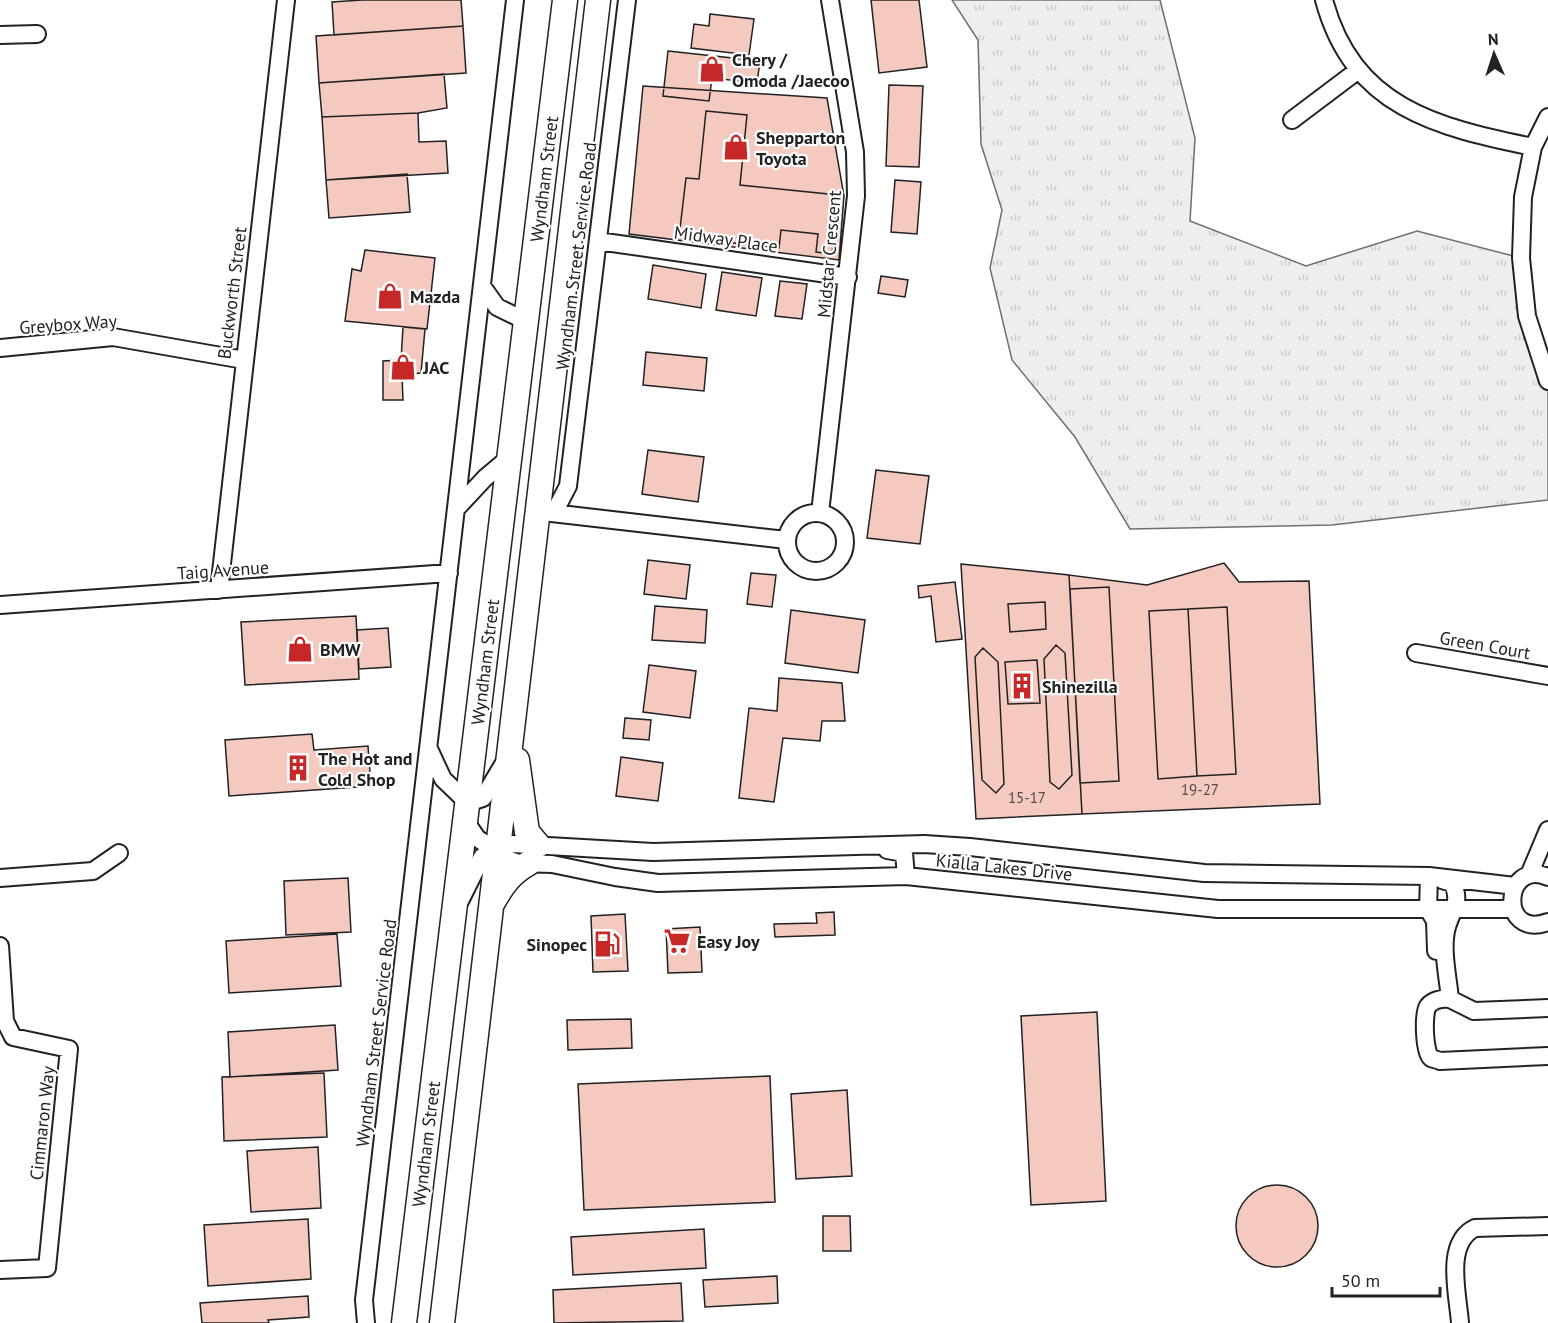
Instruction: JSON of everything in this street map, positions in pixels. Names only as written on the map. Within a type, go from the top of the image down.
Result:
[{"type":"highway","name":"Wyndham Street","points":[[404,1323],[565,0]]},
{"type":"highway","name":"Wyndham Street","points":[[441,1320],[512,725],[545,512],[560,316],[598,0]]},
{"type":"highway","points":[[526,321],[560,316]]},
{"type":"highway","points":[[523,353],[557,346]]},
{"type":"highway","points":[[490,909],[504,882],[534,854],[527,832],[512,725]]},
{"type":"highway","points":[[446,985],[459,969],[485,956]]},
{"type":"street","name":"Buckworth Street","points":[[219,590],[286,0]]},
{"type":"street","name":"Wyndham Street Service Road","points":[[366,1323],[364,1300],[515,0]]},
{"type":"street","name":"Wyndham Street Service Road","points":[[545,512],[568,486],[627,0]]},
{"type":"street","name":"Midstar Crescent","points":[[820,513],[856,196],[855,152],[830,0]]},
{"type":"street","points":[[1324,0],[1329,21],[1357,71],[1389,100],[1438,122],[1478,136],[1533,147]]},
{"type":"street","points":[[0,36],[37,34]]},
{"type":"street","points":[[1292,120],[1357,71]]},
{"type":"street","points":[[1548,117],[1533,147],[1523,197],[1522,290],[1533,339],[1548,381]]},
{"type":"street","name":"Midway Place","points":[[598,241],[848,277]]},
{"type":"street","points":[[482,286],[497,307],[526,321]]},
{"type":"street","name":"Greybox Way","points":[[0,348],[113,337],[244,360]]},
{"type":"street","points":[[456,509],[485,478],[510,458]]},
{"type":"street","points":[[545,512],[786,540]]},
{"type":"street","points":[[820,513],[838,522],[843,531],[844,547],[834,564],[825,570],[803,568],[789,554],[786,540],[795,521],[803,516],[820,513]]},
{"type":"street","name":"Taig Avenue","points":[[0,605],[448,573]]},
{"type":"street","name":"Green Court","points":[[1416,652],[1548,676]]},
{"type":"street","points":[[428,748],[443,779],[467,812],[477,838],[496,850]]},
{"type":"street","points":[[467,812],[483,798],[509,754]]},
{"type":"street","points":[[1548,830],[1529,875],[1515,886],[1511,902],[1513,909],[1524,922],[1533,925],[1548,922]]},
{"type":"street","name":"Kialla Lakes Drive","points":[[496,850],[513,844],[552,864],[644,881],[906,876],[1218,909],[1513,909]]},
{"type":"street","points":[[834,845],[870,850],[901,850],[906,856],[906,876]]},
{"type":"street","name":"Kialla Lakes Drive","points":[[534,854],[834,845],[970,847],[1204,873],[1429,876],[1515,886]]},
{"type":"street","points":[[454,914],[482,856],[496,850]]},
{"type":"street","points":[[643,852],[644,881]]},
{"type":"street","points":[[0,878],[93,871],[119,853]]},
{"type":"street","points":[[1529,875],[1548,877]]},
{"type":"street","points":[[1429,876],[1452,883],[1457,891],[1456,909],[1447,927],[1444,999],[1435,921],[1428,909],[1429,876]]},
{"type":"street","name":"Cimmaron Way","points":[[0,945],[5,1021],[14,1037],[69,1049],[47,1268],[0,1270]]},
{"type":"street","points":[[1548,1008],[1474,1011],[1444,999],[1428,1005],[1425,1012],[1426,1050],[1432,1059],[1440,1061],[1548,1056]]},
{"type":"street","points":[[1460,1323],[1456,1256],[1458,1243],[1465,1233],[1475,1228],[1548,1226]]},
{"type":"green space","points":[[952,0],[1160,0],[1195,138],[1190,221],[1306,266],[1417,231],[1521,258],[1548,363],[1548,500],[1332,525],[1130,529],[1075,437],[1012,360],[990,268],[1002,210],[981,144],[978,40]]},
{"type":"building","points":[[461,0],[463,26],[334,35],[332,2]]},
{"type":"building","points":[[871,0],[919,0],[927,67],[879,73]]},
{"type":"building","points":[[710,14],[754,19],[749,55],[691,48],[694,24],[709,26]]},
{"type":"building","points":[[463,26],[466,73],[319,83],[316,36]]},
{"type":"building","name":"Chery / Omoda /Jaecoo","points":[[668,51],[760,61],[757,83],[712,78],[709,101],[663,96]]},
{"type":"building","points":[[444,74],[447,108],[418,113],[322,117],[319,83]]},
{"type":"building","points":[[889,85],[923,86],[919,167],[886,166]]},
{"type":"building","name":"Shepparton Toyota","points":[[643,86],[827,98],[844,196],[839,260],[629,234]]},
{"type":"building","points":[[706,111],[747,115],[740,185],[838,195],[832,254],[816,252],[818,234],[781,230],[779,248],[679,237],[686,178],[699,179]]},
{"type":"building","points":[[418,113],[419,142],[446,141],[448,173],[326,180],[322,117]]},
{"type":"building","points":[[407,174],[410,212],[329,218],[326,180]]},
{"type":"building","points":[[895,180],[921,182],[917,234],[891,232]]},
{"type":"building","name":"Mazda","points":[[365,250],[435,258],[427,329],[345,321],[352,269],[361,271]]},
{"type":"building","points":[[653,265],[706,274],[701,308],[648,299]]},
{"type":"building","points":[[722,272],[762,278],[756,316],[716,310]]},
{"type":"building","points":[[881,276],[908,280],[905,297],[878,293]]},
{"type":"building","points":[[780,281],[807,284],[802,319],[775,316]]},
{"type":"building","name":"JAC","points":[[403,327],[425,329],[421,373],[402,375],[403,400],[383,400],[383,361],[401,360]]},
{"type":"building","points":[[646,352],[707,358],[704,391],[643,385]]},
{"type":"building","points":[[648,450],[704,457],[698,502],[642,494]]},
{"type":"building","points":[[876,470],[929,476],[920,544],[867,538]]},
{"type":"building","points":[[648,560],[690,565],[686,599],[644,594]]},
{"type":"building","points":[[1224,563],[1239,582],[1309,581],[1320,804],[1082,814],[1069,575],[1147,585]]},
{"type":"building","name":"Shinezilla","points":[[961,564],[1069,575],[1082,814],[976,819]]},
{"type":"building","points":[[751,573],[776,575],[772,607],[747,604]]},
{"type":"building","points":[[955,582],[962,639],[936,642],[931,596],[919,598],[918,586]]},
{"type":"building","points":[[1109,587],[1119,781],[1080,783],[1070,589]]},
{"type":"building","points":[[1045,602],[1046,629],[1010,632],[1008,604]]},
{"type":"building","points":[[655,606],[707,610],[705,643],[652,640]]},
{"type":"building","points":[[1227,607],[1236,774],[1197,776],[1188,609]]},
{"type":"building","points":[[1188,609],[1197,776],[1158,779],[1149,611]]},
{"type":"building","points":[[791,610],[865,620],[858,673],[785,663]]},
{"type":"building","name":"BMW","points":[[356,616],[359,679],[245,685],[241,622]]},
{"type":"building","points":[[388,628],[391,667],[359,669],[357,630]]},
{"type":"building","points":[[1056,645],[1065,653],[1072,775],[1059,789],[1050,782],[1044,659]]},
{"type":"building","points":[[983,648],[998,662],[1004,784],[996,793],[982,780],[975,657]]},
{"type":"building","points":[[1037,660],[1040,703],[1008,704],[1005,662]]},
{"type":"building","points":[[649,665],[696,671],[690,718],[643,712]]},
{"type":"building","points":[[779,678],[842,683],[845,721],[822,721],[820,741],[783,738],[774,802],[739,798],[749,708],[777,711]]},
{"type":"building","points":[[625,718],[651,720],[649,740],[623,738]]},
{"type":"building","name":"The Hot and Cold Shop","points":[[312,734],[314,750],[368,746],[371,786],[229,796],[225,740]]},
{"type":"building","points":[[621,757],[663,763],[658,801],[616,796]]},
{"type":"building","points":[[348,878],[351,932],[286,935],[284,881]]},
{"type":"building","points":[[834,912],[835,935],[775,937],[774,924],[817,923],[816,913]]},
{"type":"building","points":[[625,914],[628,971],[593,972],[591,916]]},
{"type":"building","points":[[700,927],[702,972],[668,973],[666,929]]},
{"type":"building","points":[[337,934],[341,986],[229,993],[226,941]]},
{"type":"building","points":[[1097,1012],[1106,1201],[1031,1205],[1021,1016]]},
{"type":"building","points":[[631,1019],[632,1048],[568,1050],[567,1020]]},
{"type":"building","points":[[335,1025],[338,1070],[230,1077],[228,1032]]},
{"type":"building","points":[[324,1073],[327,1137],[224,1141],[222,1077]]},
{"type":"building","points":[[770,1076],[775,1202],[584,1210],[578,1084]]},
{"type":"building","points":[[847,1090],[852,1176],[796,1179],[791,1094]]},
{"type":"building","points":[[318,1147],[321,1208],[251,1212],[247,1151]]},
{"type":"building","points":[[1277,1185],[1293,1188],[1306,1197],[1315,1210],[1318,1226],[1315,1242],[1306,1255],[1293,1264],[1277,1267],[1261,1264],[1248,1255],[1239,1242],[1236,1226],[1239,1210],[1248,1197],[1261,1188]]},
{"type":"building","points":[[823,1216],[850,1216],[851,1251],[823,1251]]},
{"type":"building","points":[[308,1219],[311,1279],[208,1286],[204,1225]]},
{"type":"building","points":[[704,1229],[706,1268],[573,1275],[571,1237]]},
{"type":"building","points":[[777,1276],[778,1303],[705,1307],[703,1280]]},
{"type":"building","points":[[681,1283],[683,1321],[554,1323],[553,1290]]},
{"type":"building","points":[[308,1296],[309,1317],[268,1320],[269,1323],[202,1323],[200,1303]]},
{"type":"place","name":"Chery / Omoda /Jaecoo","points":[[712,69]]},
{"type":"place","name":"Shepparton Toyota","points":[[736,147]]},
{"type":"place","name":"Mazda","points":[[390,296]]},
{"type":"place","name":"JAC","points":[[403,367]]},
{"type":"place","name":"BMW","points":[[300,649]]},
{"type":"place","name":"Shinezilla","points":[[1022,686]]},
{"type":"place","name":"The Hot and Cold Shop","points":[[298,768]]},
{"type":"place","name":"Easy Joy","points":[[677,941]]},
{"type":"place","name":"Sinopec","points":[[607,944]]}]
